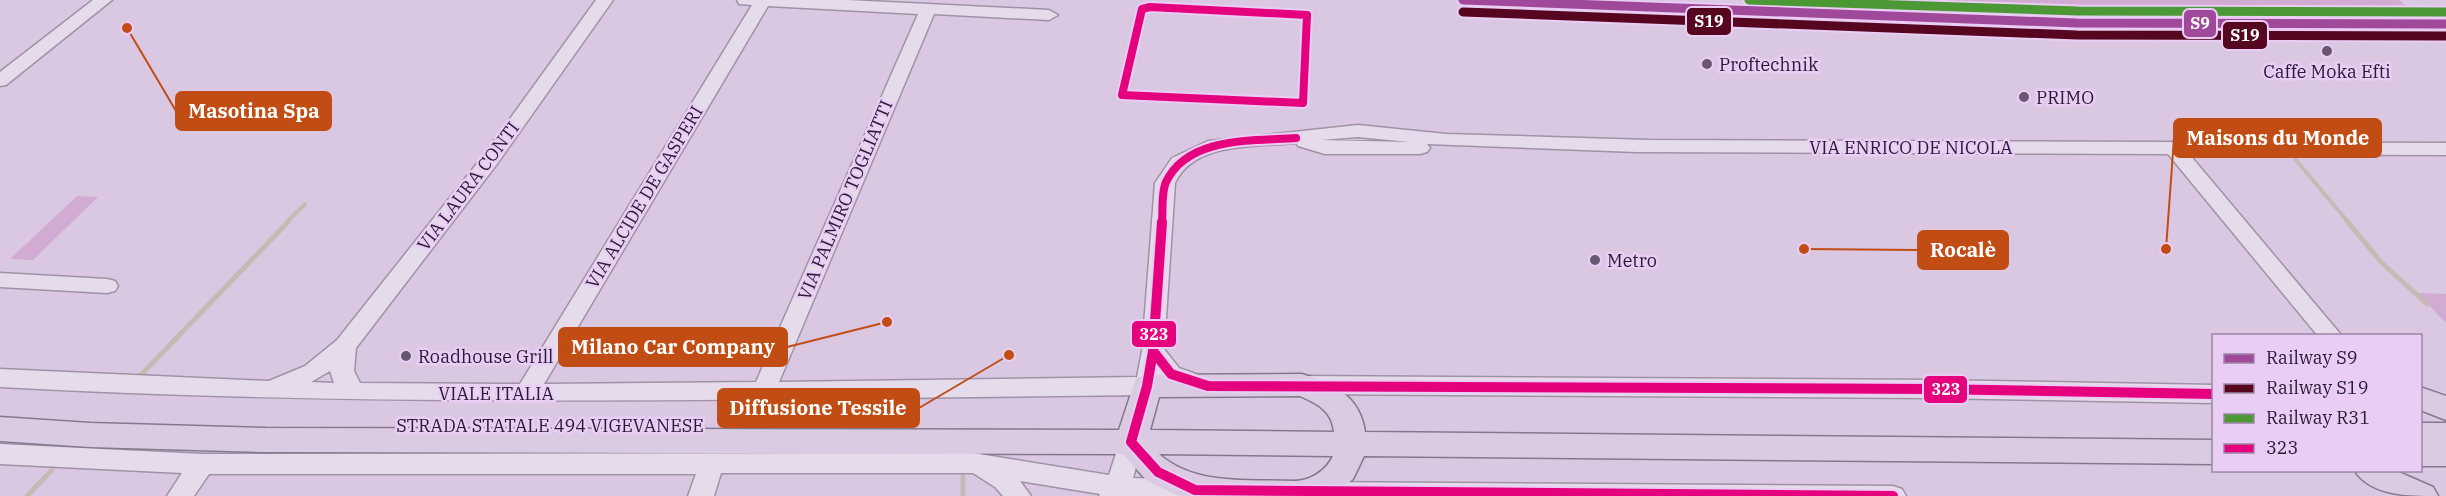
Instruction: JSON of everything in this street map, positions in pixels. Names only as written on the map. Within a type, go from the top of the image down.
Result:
[{"type":"main road","points":[[1302,385],[1324,394],[1342,408],[1348,417],[1351,436],[1346,466],[1335,477],[1309,492],[1186,493],[1149,467],[1134,434],[1148,386],[1302,385]]},
{"type":"main road","name":"STRADA STATALE 494 VIGEVANESE","points":[[0,413],[190,423],[1134,434]]},
{"type":"main road","name":"STRADA STATALE 494 VIGEVANESE","points":[[0,429],[180,438],[472,440],[1134,434]]},
{"type":"main road","points":[[1351,436],[2212,433]]},
{"type":"main road","points":[[1134,434],[2212,452]]},
{"type":"main road","points":[[2422,435],[2446,435]]},
{"type":"main road","points":[[2422,454],[2446,454]]},
{"type":"main road","points":[[2371,472],[2387,483],[2422,496]]},
{"type":"street","points":[[0,81],[104,0]]},
{"type":"street","name":"VIA LAURA CONTI","points":[[266,390],[313,372],[345,346],[490,160],[605,0]]},
{"type":"street","points":[[745,0],[1049,15]]},
{"type":"street","name":"VIA ALCIDE DE GASPERI","points":[[527,393],[763,1]]},
{"type":"street","name":"VIA PALMIRO TOGLIATTI","points":[[763,392],[928,9]]},
{"type":"street","name":"VIA ENRICO DE NICOLA","points":[[1148,386],[1153,351],[1165,183],[1169,173],[1187,156],[1215,145],[1296,138],[1326,148],[1649,146],[2440,149]]},
{"type":"street","points":[[2173,147],[2329,334]]},
{"type":"street","points":[[0,280],[107,286]]},
{"type":"street","points":[[345,346],[340,372],[344,383],[354,392]]},
{"type":"street","points":[[1103,387],[1136,371],[1153,351],[1171,374],[1208,386]]},
{"type":"street","name":"VIALE ITALIA","points":[[0,378],[140,387],[354,392],[763,392],[1148,386]]},
{"type":"street","points":[[1302,385],[1931,389],[2212,394]]},
{"type":"street","points":[[1115,492],[1134,434]]},
{"type":"street","points":[[472,440],[572,453],[614,464]]},
{"type":"street","points":[[0,454],[202,464],[973,463],[1115,492],[1186,493]]},
{"type":"street","points":[[701,496],[712,463]]},
{"type":"street","points":[[973,463],[1004,480],[1018,496]]},
{"type":"street","points":[[180,496],[202,464]]},
{"type":"street","points":[[1309,492],[1893,496]]},
{"type":"shaded area","points":[[1818,0],[2399,0],[2420,17],[2152,17],[1827,6]]},
{"type":"shaded area","points":[[77,196],[98,197],[33,260],[10,259]]},
{"type":"shaded area","points":[[2417,293],[2446,294],[2446,323]]},
{"type":"waterway","points":[[2295,159],[2349,223]]},
{"type":"waterway","points":[[286,223],[305,204]]},
{"type":"waterway","points":[[140,376],[288,222]]},
{"type":"waterway","points":[[2348,222],[2381,262],[2427,304]]},
{"type":"waterway","points":[[27,496],[52,470]]},
{"type":"waterway","points":[[963,477],[963,496]]},
{"type":"rail line","name":"S9","points":[[1463,0],[2077,23],[2446,24]]},
{"type":"rail line","name":"R31","points":[[1749,0],[2078,11],[2446,12]]},
{"type":"rail line","name":"S19","points":[[1463,12],[2077,35],[2446,36]]},
{"type":"transit line","name":"323","points":[[1150,7],[1307,15],[1303,103],[1122,95],[1142,9],[1150,7]]},
{"type":"transit line","name":"323","points":[[1296,138],[1223,144],[1206,149],[1191,156],[1177,167],[1165,183],[1153,351],[1147,386],[1131,442],[1145,460],[1166,477],[1195,490],[1893,496]]},
{"type":"transit line","name":"323","points":[[1153,351],[1171,374],[1208,386],[1931,389],[2212,394]]},
{"type":"place","name":"Masotina Spa","points":[[127,28]]},
{"type":"place","name":"Caffe Moka Efti","points":[[2327,51]]},
{"type":"place","name":"Proftechnik","points":[[1707,64]]},
{"type":"place","name":"PRIMO","points":[[2024,97]]},
{"type":"place","name":"Rocalè","points":[[1804,249]]},
{"type":"place","name":"Maisons du Monde","points":[[2166,249]]},
{"type":"place","name":"Metro","points":[[1595,260]]},
{"type":"place","name":"Milano Car Company","points":[[887,322]]},
{"type":"place","name":"Diffusione Tessile","points":[[1009,355]]},
{"type":"place","name":"Roadhouse Grill","points":[[406,356]]}]
